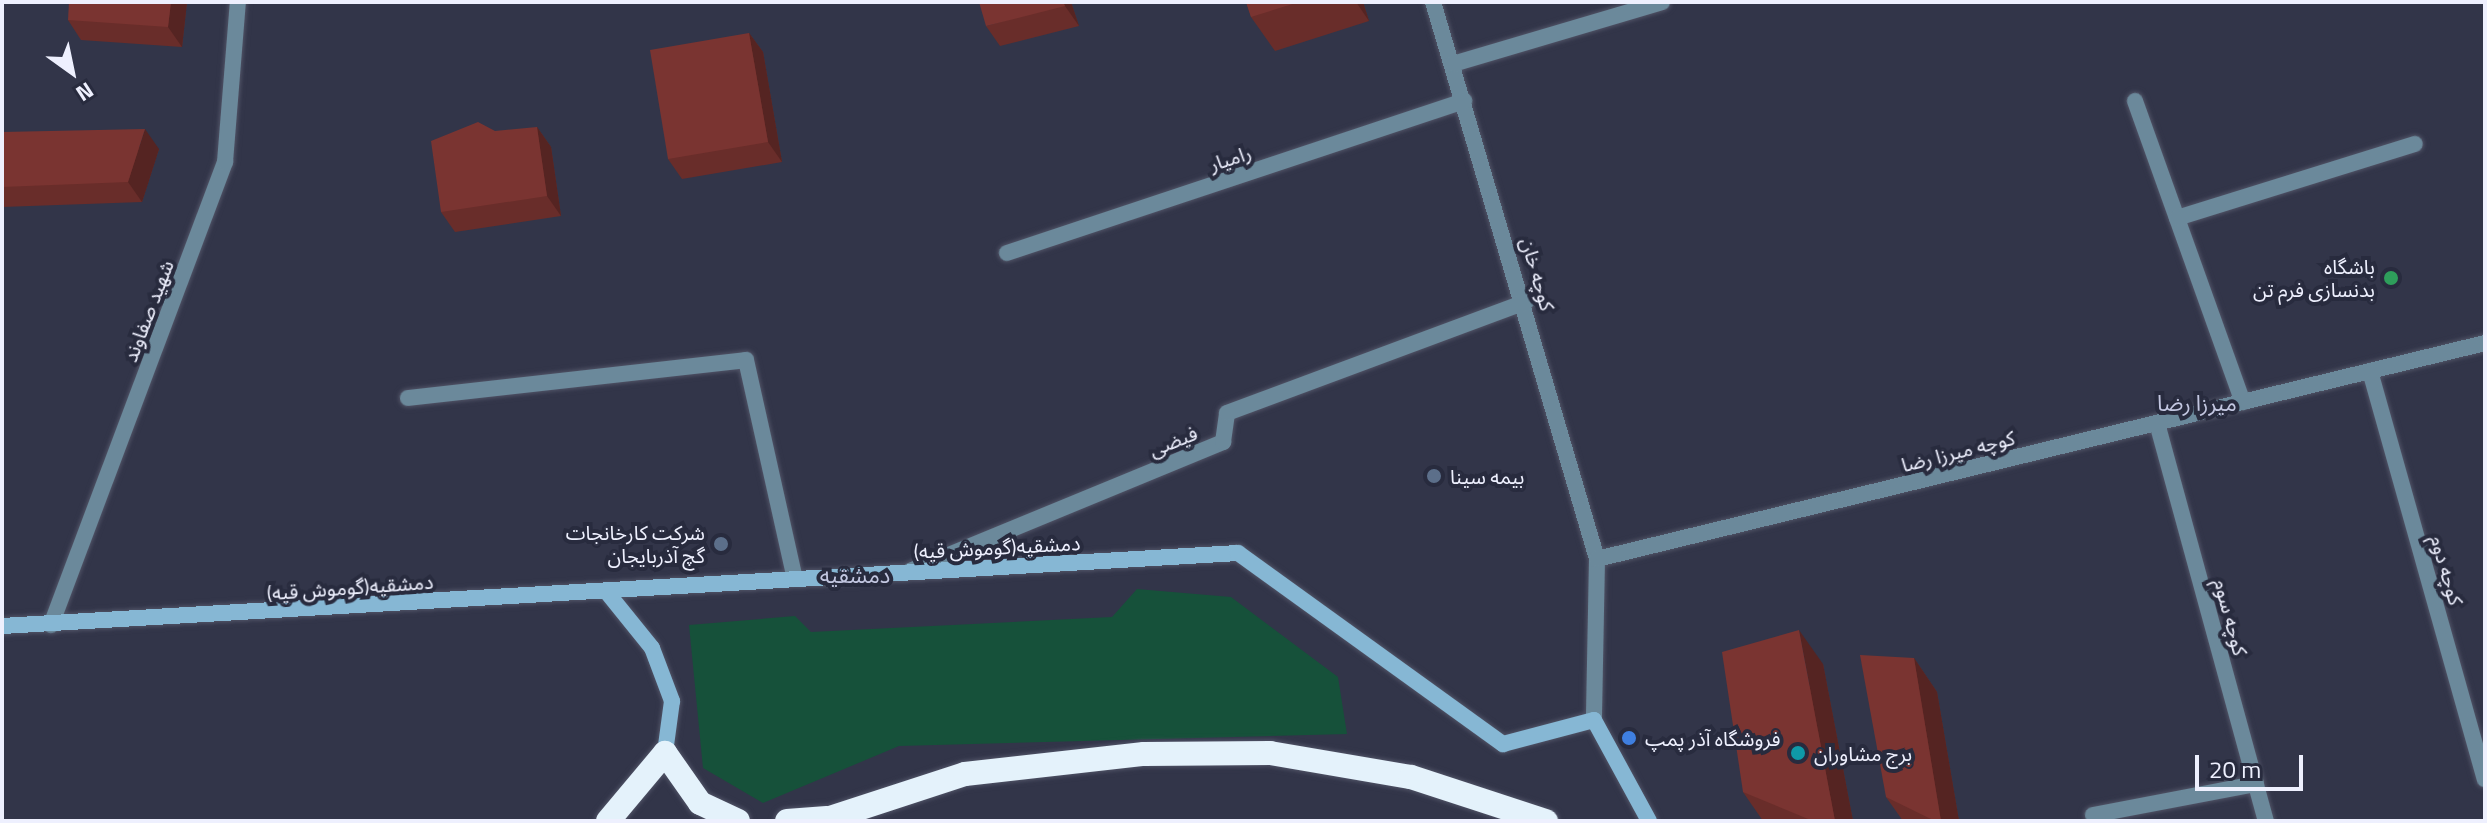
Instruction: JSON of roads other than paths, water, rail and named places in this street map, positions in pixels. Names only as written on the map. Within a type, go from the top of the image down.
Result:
[{"type":"highway","points":[[608,821],[665,753],[700,803],[738,821]]},
{"type":"highway","points":[[787,821],[824,819],[965,774],[1144,754],[1270,753],[1411,777],[1546,821]]},
{"type":"main road","name":"دمشقیه(گوموش قیه)","points":[[2,626],[1238,553],[1503,744],[1594,720]]},
{"type":"main road","points":[[606,591],[652,648],[672,701],[665,753]]},
{"type":"main road","points":[[1594,720],[1649,821]]},
{"type":"street","name":"شهید صفاوند","points":[[51,625],[225,162],[238,2]]},
{"type":"street","name":"کوچه خان","points":[[1433,2],[1526,302],[1597,559]]},
{"type":"street","points":[[1453,64],[1662,2]]},
{"type":"street","name":"رامیار","points":[[1007,253],[1464,101]]},
{"type":"street","points":[[2135,101],[2243,402]]},
{"type":"street","points":[[2177,218],[2415,144]]},
{"type":"street","name":"فیضی","points":[[906,573],[1223,442],[1227,413],[1526,302]]},
{"type":"street","name":"کوچه میرزا رضا","points":[[1597,559],[2485,343]]},
{"type":"street","points":[[408,398],[746,360],[795,579]]},
{"type":"street","name":"کوچه دوم","points":[[2370,371],[2485,779]]},
{"type":"street","name":"کوچه سوم","points":[[2157,423],[2266,821]]},
{"type":"street","points":[[1594,720],[1597,559]]},
{"type":"street","points":[[2093,815],[2256,784]]},
{"type":"place","name":"باشگاه بدنسازی فرم تن","points":[[2391,278]]},
{"type":"place","name":"بیمه سینا","points":[[1434,476]]},
{"type":"place","name":"شرکت کارخانجات گچ آذربایجان","points":[[721,544]]},
{"type":"place","name":"فروشگاه آذر پمپ","points":[[1629,738]]},
{"type":"place","name":"برج مشاوران","points":[[1798,753]]},
{"type":"district","name":"میرزا رضا","points":[[2197,404]]},
{"type":"district","name":"دمشقیه","points":[[855,576]]}]
